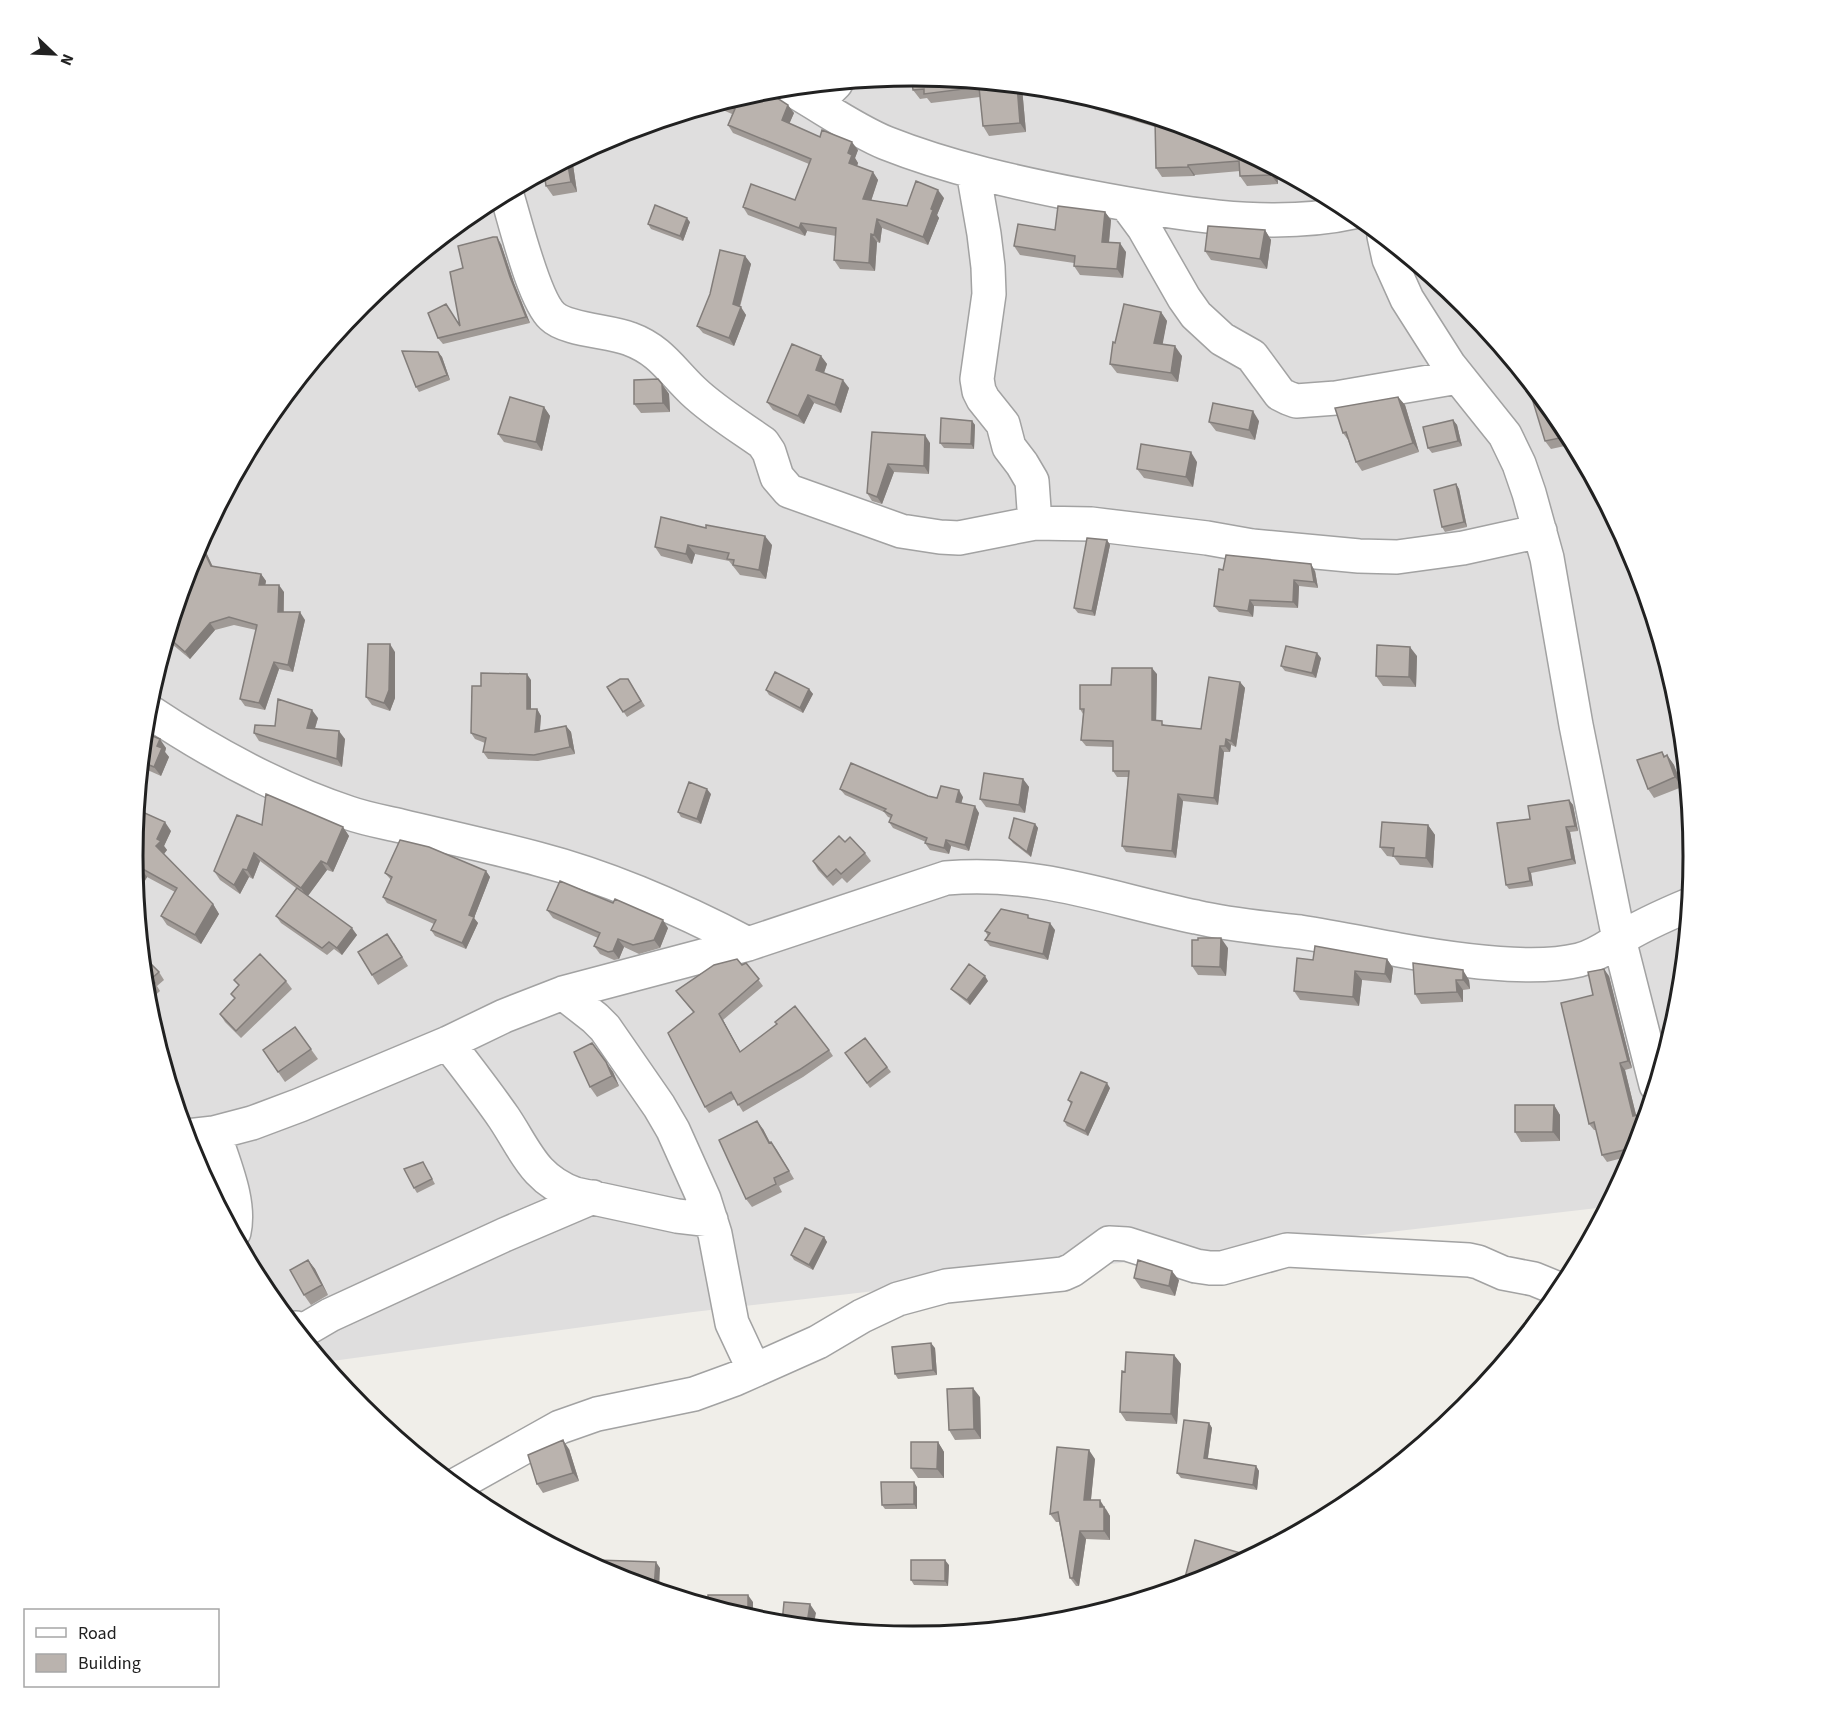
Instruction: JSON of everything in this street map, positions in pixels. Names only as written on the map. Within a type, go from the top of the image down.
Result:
[{"type":"street","points":[[826,93],[885,142],[973,171],[1127,205],[1222,217],[1288,221],[1341,215]]},
{"type":"street","points":[[973,171],[982,225],[989,294],[977,379],[979,391],[986,405],[1003,424],[1009,447],[1032,481],[1035,523]]},
{"type":"street","points":[[510,200],[534,283],[542,303],[552,316],[568,325],[614,333],[643,344],[657,353],[693,390],[763,443],[769,452],[777,477],[789,491],[892,528],[940,537],[959,538],[1035,523],[1091,525],[1207,538],[1252,546],[1359,556],[1397,557],[1463,549],[1539,531]]},
{"type":"street","points":[[1127,205],[1144,228],[1196,315],[1222,339],[1252,356],[1280,394],[1296,401],[1336,398],[1458,377]]},
{"type":"street","points":[[1387,249],[1407,299],[1428,334],[1458,377],[1505,435],[1520,465],[1547,558],[1565,671],[1619,939],[1652,1071]]},
{"type":"street","points":[[156,716],[240,767],[296,793],[350,814],[537,858],[589,873],[627,887],[748,944]]},
{"type":"street","points":[[236,1219],[235,1202],[200,1134],[252,1124],[563,993],[748,944],[946,878],[980,875],[1062,884],[1198,918],[1475,961],[1552,964],[1581,959],[1606,949],[1619,939],[1659,917],[1682,908]]},
{"type":"street","points":[[563,993],[605,1028],[673,1130],[704,1199],[711,1220],[732,1323],[754,1370]]},
{"type":"street","points":[[448,1043],[505,1120],[538,1171],[562,1189],[677,1216],[711,1220]]},
{"type":"street","points":[[307,1329],[330,1315],[384,1292],[457,1256],[593,1197]]},
{"type":"street","points":[[464,1480],[560,1427],[597,1414],[694,1394],[819,1342],[862,1316],[898,1299],[946,1286],[1063,1274],[1109,1243],[1127,1244],[1196,1266],[1210,1268],[1222,1268],[1287,1250],[1469,1260],[1503,1273],[1534,1279],[1552,1286]]},
{"type":"shaded area","points":[[863,87],[964,87],[1064,100],[1113,112],[1161,126],[1254,165],[1341,215],[1382,245],[1458,311],[1492,348],[1554,428],[1580,471],[1604,515],[1643,608],[1669,705],[1677,755],[1684,856],[1682,906],[1669,1006],[1657,1055],[1643,1103],[1604,1196],[1597,1208],[693,1312],[333,1361],[273,1283],[247,1240],[202,1150],[184,1103],[170,1055],[158,1006],[150,956],[143,856],[145,805],[158,705],[184,608],[223,515],[273,428],[303,387],[369,311],[406,277],[486,215],[528,189],[619,144],[666,126],[763,100],[813,92]]},
{"type":"building","points":[[912,86],[972,88],[924,94],[924,89],[913,90]]},
{"type":"building","points":[[979,89],[1018,93],[1020,123],[983,126]]},
{"type":"building","points":[[777,98],[788,105],[782,120],[820,137],[822,130],[852,142],[848,153],[852,155],[849,163],[873,172],[863,199],[907,206],[916,181],[938,190],[923,237],[877,219],[874,235],[871,234],[869,263],[834,260],[836,228],[801,223],[799,228],[743,207],[751,184],[795,200],[811,159],[728,125],[735,109],[732,108]]},
{"type":"building","points":[[1155,124],[1208,144],[1271,175],[1240,176],[1239,161],[1156,168]]},
{"type":"building","points":[[568,167],[571,182],[546,186],[545,180]]},
{"type":"building","points":[[655,205],[687,218],[680,236],[648,224]]},
{"type":"building","points":[[1058,206],[1105,212],[1102,242],[1120,243],[1117,269],[1074,266],[1075,256],[1014,246],[1018,224],[1055,230]]},
{"type":"building","points":[[1208,226],[1265,230],[1260,259],[1205,251]]},
{"type":"building","points":[[497,237],[526,317],[438,338],[428,313],[446,304],[460,326],[450,272],[463,268],[458,246]]},
{"type":"building","points":[[720,250],[745,256],[733,304],[741,307],[729,338],[697,326],[710,294]]},
{"type":"building","points":[[1124,304],[1161,312],[1154,343],[1175,346],[1171,373],[1110,364],[1113,342],[1115,343]]},
{"type":"building","points":[[792,344],[821,356],[816,370],[843,380],[835,405],[808,395],[798,416],[767,402]]},
{"type":"building","points":[[402,351],[438,352],[447,375],[416,387]]},
{"type":"building","points":[[658,379],[662,384],[663,403],[634,404],[634,380]]},
{"type":"building","points":[[510,397],[544,407],[536,442],[498,434]]},
{"type":"building","points":[[1398,397],[1413,443],[1356,462],[1335,408]]},
{"type":"building","points":[[1532,398],[1560,438],[1545,441]]},
{"type":"building","points":[[1213,403],[1253,411],[1249,430],[1209,422]]},
{"type":"building","points":[[941,418],[972,421],[971,444],[940,443]]},
{"type":"building","points":[[1453,420],[1458,441],[1428,448],[1423,427]]},
{"type":"building","points":[[872,432],[925,435],[924,466],[888,464],[877,497],[867,493]]},
{"type":"building","points":[[1141,444],[1191,452],[1186,477],[1137,469]]},
{"type":"building","points":[[1456,484],[1464,522],[1442,527],[1434,490]]},
{"type":"building","points":[[661,517],[706,528],[706,525],[765,536],[759,570],[733,565],[734,560],[727,559],[729,553],[688,545],[686,554],[655,547]]},
{"type":"building","points":[[1087,538],[1107,540],[1092,611],[1074,608]]},
{"type":"building","points":[[205,554],[211,566],[261,574],[259,585],[279,585],[278,612],[300,612],[288,665],[274,662],[259,703],[240,699],[257,625],[229,617],[210,623],[185,652],[174,642],[184,608]]},
{"type":"building","points":[[1226,555],[1311,564],[1314,582],[1294,580],[1293,602],[1250,600],[1248,611],[1214,606],[1219,569],[1223,570]]},
{"type":"building","points":[[368,644],[390,644],[389,690],[384,703],[366,697]]},
{"type":"building","points":[[1377,645],[1410,647],[1409,677],[1376,676]]},
{"type":"building","points":[[1286,646],[1317,653],[1312,673],[1281,666]]},
{"type":"building","points":[[1112,668],[1152,668],[1152,720],[1162,721],[1162,725],[1201,729],[1209,677],[1240,682],[1231,741],[1226,739],[1225,746],[1220,746],[1214,798],[1178,794],[1172,851],[1122,846],[1129,771],[1113,771],[1113,741],[1081,740],[1084,709],[1080,709],[1080,685],[1111,685]]},
{"type":"building","points":[[775,672],[809,689],[800,708],[766,690]]},
{"type":"building","points":[[481,673],[527,674],[527,709],[537,709],[535,732],[566,726],[570,747],[534,755],[483,752],[486,738],[471,733],[472,686],[481,686]]},
{"type":"building","points":[[620,679],[628,679],[641,701],[623,712],[607,687]]},
{"type":"building","points":[[278,699],[312,710],[307,728],[339,731],[337,759],[254,733],[255,725],[275,726]]},
{"type":"building","points":[[153,736],[160,739],[157,746],[162,748],[154,767],[149,765]]},
{"type":"building","points":[[1662,752],[1664,757],[1667,755],[1675,777],[1648,789],[1637,760]]},
{"type":"building","points":[[851,763],[928,796],[937,798],[941,786],[959,790],[956,802],[975,806],[965,845],[946,840],[944,848],[925,843],[927,838],[889,822],[892,815],[884,811],[886,809],[840,789]]},
{"type":"building","points":[[984,773],[1023,779],[1019,805],[980,799]]},
{"type":"building","points":[[689,782],[707,789],[697,819],[678,812]]},
{"type":"building","points":[[266,794],[343,827],[327,864],[321,861],[301,888],[254,853],[247,870],[243,869],[234,885],[214,871],[237,815],[262,825]]},
{"type":"building","points":[[1569,800],[1575,826],[1566,827],[1572,859],[1528,868],[1530,881],[1506,885],[1497,823],[1530,819],[1528,806]]},
{"type":"building","points":[[145,813],[165,822],[157,839],[161,841],[156,846],[213,904],[195,935],[161,916],[177,888],[144,869]]},
{"type":"building","points":[[1014,818],[1035,824],[1027,852],[1009,838]]},
{"type":"building","points":[[1382,822],[1428,825],[1426,858],[1393,856],[1394,848],[1380,847]]},
{"type":"building","points":[[839,836],[845,842],[850,837],[865,853],[841,874],[836,869],[827,877],[813,861]]},
{"type":"building","points":[[400,840],[429,847],[486,871],[469,915],[474,917],[462,943],[431,930],[436,920],[383,897],[392,877],[385,873]]},
{"type":"building","points":[[560,881],[613,903],[615,899],[663,920],[654,940],[633,945],[618,939],[613,951],[608,952],[594,946],[600,933],[547,910]]},
{"type":"building","points":[[297,888],[352,928],[337,948],[329,942],[322,948],[276,916]]},
{"type":"building","points":[[1001,909],[1050,923],[1043,954],[985,940],[990,933],[985,931]]},
{"type":"building","points":[[387,934],[402,957],[372,975],[358,952]]},
{"type":"building","points":[[1198,938],[1221,938],[1220,967],[1192,966],[1192,940],[1198,940]]},
{"type":"building","points":[[1315,946],[1387,959],[1385,974],[1355,971],[1353,997],[1294,991],[1297,958],[1313,960]]},
{"type":"building","points":[[260,954],[286,981],[236,1031],[220,1014],[235,998],[231,994],[239,985],[234,980]]},
{"type":"building","points":[[737,959],[742,965],[746,963],[759,979],[719,1014],[740,1052],[777,1024],[775,1022],[795,1006],[829,1050],[738,1105],[731,1092],[705,1107],[668,1033],[694,1012],[676,991],[714,965]]},
{"type":"building","points":[[1413,963],[1463,970],[1463,980],[1456,980],[1457,992],[1415,994]]},
{"type":"building","points":[[151,964],[159,972],[153,977]]},
{"type":"building","points":[[969,964],[985,976],[967,1000],[951,989]]},
{"type":"building","points":[[1604,969],[1628,1061],[1620,1063],[1633,1116],[1638,1116],[1625,1150],[1602,1155],[1594,1122],[1589,1124],[1561,1003],[1593,995],[1588,972]]},
{"type":"building","points":[[295,1027],[311,1049],[278,1072],[263,1050]]},
{"type":"building","points":[[865,1038],[887,1067],[867,1083],[845,1053]]},
{"type":"building","points":[[592,1043],[606,1062],[612,1076],[590,1087],[574,1052]]},
{"type":"building","points":[[1081,1072],[1107,1083],[1085,1131],[1064,1121],[1072,1102],[1068,1100]]},
{"type":"building","points":[[1515,1105],[1554,1105],[1553,1132],[1515,1132]]},
{"type":"building","points":[[757,1121],[789,1171],[774,1178],[776,1184],[746,1199],[719,1140]]},
{"type":"building","points":[[423,1162],[432,1179],[414,1188],[404,1169]]},
{"type":"building","points":[[805,1228],[824,1237],[809,1265],[791,1255]]},
{"type":"building","points":[[308,1260],[322,1285],[304,1295],[290,1270]]},
{"type":"building","points":[[1138,1260],[1172,1271],[1169,1286],[1134,1278]]},
{"type":"building","points":[[931,1343],[933,1370],[895,1374],[892,1347]]},
{"type":"building","points":[[1126,1352],[1174,1355],[1171,1414],[1120,1412],[1122,1371],[1125,1372]]},
{"type":"building","points":[[973,1388],[974,1429],[949,1430],[947,1389]]},
{"type":"building","points":[[1184,1420],[1209,1423],[1204,1458],[1256,1466],[1253,1485],[1177,1473]]},
{"type":"building","points":[[563,1440],[573,1473],[537,1484],[528,1455]]},
{"type":"building","points":[[911,1442],[938,1442],[937,1469],[911,1468]]},
{"type":"building","points":[[1057,1447],[1089,1450],[1084,1500],[1100,1500],[1100,1507],[1104,1507],[1104,1531],[1080,1531],[1073,1578],[1070,1578],[1058,1512],[1050,1514]]},
{"type":"building","points":[[881,1482],[914,1482],[914,1504],[882,1505]]},
{"type":"building","points":[[1195,1540],[1239,1553],[1208,1567],[1186,1576]]},
{"type":"building","points":[[604,1560],[656,1562],[655,1581]]},
{"type":"building","points":[[911,1560],[945,1560],[945,1581],[911,1580]]},
{"type":"building","points":[[708,1595],[748,1595],[748,1607],[714,1599],[708,1597]]},
{"type":"building","points":[[784,1602],[810,1604],[808,1617],[811,1619],[783,1614]]}]
